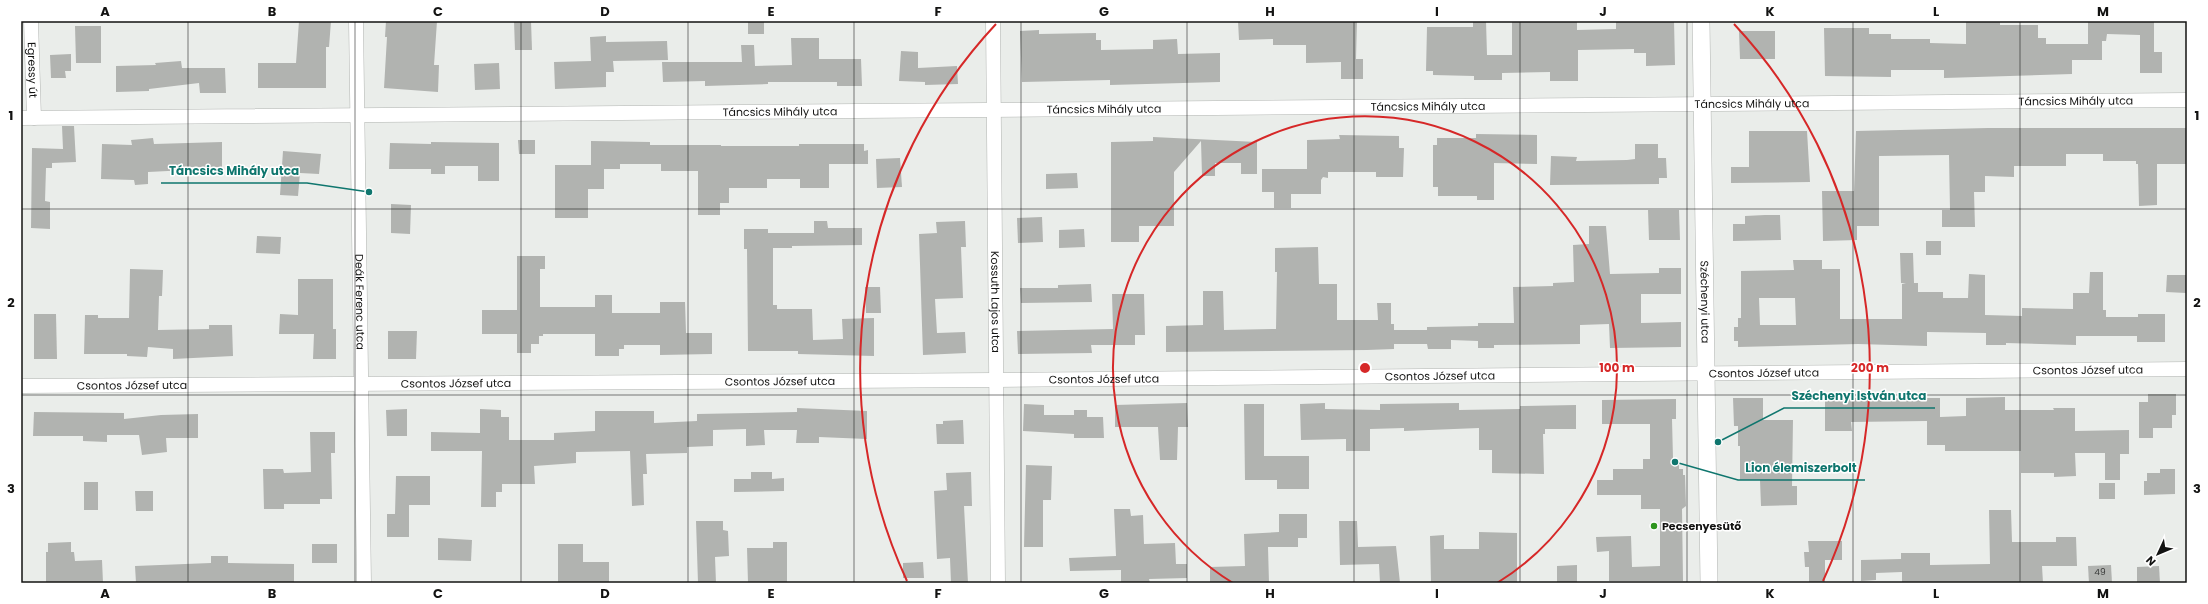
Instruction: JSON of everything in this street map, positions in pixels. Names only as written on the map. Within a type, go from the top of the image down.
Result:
[{"type":"street","name":"Egressy út","points":[[27,118],[31,21]]},
{"type":"street","name":"Deák Ferenc utca","points":[[356,21],[356,116],[364,583]]},
{"type":"street","name":"Kossuth Lajos utca","points":[[993,21],[994,380],[998,583]]},
{"type":"street","name":"Széchenyi utca","points":[[1701,21],[1709,583]]},
{"type":"street","name":"Táncsics Mihály utca","points":[[27,118],[2187,100]]},
{"type":"street","name":"Csontos József utca","points":[[21,386],[994,380],[1705,372],[2187,369]]},
{"type":"building","points":[[299,21],[331,21],[329,47],[326,47],[326,88],[258,88],[258,63],[296,63]]},
{"type":"building","points":[[386,21],[437,21],[434,65],[439,65],[438,92],[384,88],[387,37],[385,37]]},
{"type":"building","points":[[514,21],[531,21],[532,50],[515,50]]},
{"type":"building","points":[[748,21],[764,21],[764,34],[748,34]]},
{"type":"building","points":[[1238,21],[1357,21],[1356,59],[1363,59],[1363,79],[1341,79],[1341,62],[1306,63],[1306,45],[1273,45],[1273,39],[1239,40]]},
{"type":"building","points":[[1473,21],[1486,21],[1487,55],[1512,55],[1512,21],[1577,21],[1577,30],[1616,29],[1616,21],[1674,21],[1675,65],[1646,66],[1646,53],[1634,53],[1634,49],[1578,50],[1578,81],[1550,81],[1550,72],[1502,73],[1502,80],[1474,80],[1474,76],[1433,75],[1433,71],[1426,71],[1427,27],[1473,27]]},
{"type":"building","points":[[1966,21],[2000,21],[2000,25],[2038,25],[2038,38],[2046,38],[2046,44],[2088,44],[2088,21],[2154,21],[2154,52],[2162,52],[2162,73],[2140,73],[2140,35],[2107,34],[2106,41],[2102,41],[2102,60],[2072,60],[2072,74],[1944,78],[1944,70],[1891,70],[1891,77],[1825,76],[1824,28],[1869,28],[1869,34],[1891,34],[1891,39],[1930,39],[1930,43],[1966,44]]},
{"type":"building","points":[[75,26],[101,26],[101,63],[76,63]]},
{"type":"building","points":[[1039,30],[1039,34],[1096,33],[1096,40],[1101,40],[1101,50],[1153,49],[1153,40],[1177,39],[1178,54],[1220,53],[1220,82],[1110,85],[1110,80],[1022,82],[1020,31]]},
{"type":"building","points":[[1739,31],[1775,31],[1775,59],[1740,59]]},
{"type":"building","points":[[606,36],[606,42],[667,41],[668,60],[613,61],[614,72],[606,72],[606,87],[555,89],[554,62],[591,61],[590,37]]},
{"type":"building","points":[[791,38],[819,38],[819,59],[861,59],[862,86],[837,86],[837,82],[768,82],[768,84],[705,86],[705,81],[663,82],[662,62],[742,62],[741,45],[754,45],[755,66],[792,65]]},
{"type":"building","points":[[901,51],[918,52],[918,68],[957,66],[958,84],[925,85],[925,82],[899,81]]},
{"type":"building","points":[[71,54],[71,71],[65,71],[66,78],[51,78],[50,55]]},
{"type":"building","points":[[181,61],[182,68],[225,68],[226,93],[200,93],[199,83],[149,89],[149,91],[116,92],[116,66],[156,65],[155,63]]},
{"type":"building","points":[[499,63],[500,89],[475,90],[474,64]]},
{"type":"building","points":[[62,126],[74,126],[76,162],[52,163],[52,168],[46,168],[45,201],[50,202],[50,229],[31,228],[32,148],[63,149]]},
{"type":"building","points":[[1988,128],[2187,128],[2187,164],[2157,164],[2157,205],[2139,206],[2138,164],[2136,164],[2136,161],[2103,161],[2103,154],[2066,154],[2066,166],[2014,166],[2014,177],[1985,176],[1985,192],[1974,192],[1975,227],[1942,227],[1942,210],[1950,210],[1949,155],[1879,156],[1879,226],[1857,226],[1857,240],[1823,241],[1822,191],[1854,191],[1856,131]]},
{"type":"building","points":[[1749,131],[1807,131],[1810,182],[1731,183],[1731,167],[1749,167]]},
{"type":"building","points":[[1476,134],[1537,135],[1537,164],[1494,163],[1494,200],[1477,200],[1477,196],[1438,196],[1438,187],[1433,187],[1433,145],[1437,145],[1437,138],[1476,138]]},
{"type":"building","points":[[1339,135],[1399,136],[1399,148],[1404,148],[1403,177],[1376,177],[1376,172],[1328,172],[1328,178],[1323,177],[1321,180],[1321,194],[1291,194],[1291,208],[1274,208],[1274,192],[1262,192],[1262,169],[1307,169],[1307,140],[1340,139]]},
{"type":"building","points":[[1153,137],[1257,142],[1257,174],[1241,174],[1241,163],[1215,163],[1215,176],[1202,176],[1201,141],[1174,172],[1174,226],[1139,226],[1139,242],[1111,242],[1111,142],[1153,141]]},
{"type":"building","points":[[153,138],[154,144],[222,142],[222,167],[188,167],[188,170],[148,172],[148,184],[135,185],[134,180],[101,179],[102,144],[132,145],[131,140]]},
{"type":"building","points":[[518,140],[535,140],[535,154],[519,154]]},
{"type":"building","points":[[591,141],[650,142],[650,145],[721,146],[864,144],[864,151],[868,150],[868,164],[829,164],[829,188],[800,188],[800,179],[767,179],[767,188],[729,188],[729,203],[720,203],[720,215],[698,215],[698,171],[661,171],[661,164],[620,164],[620,169],[604,169],[604,189],[588,189],[588,218],[555,218],[555,165],[591,165]]},
{"type":"building","points":[[431,142],[499,143],[499,181],[478,181],[478,166],[445,166],[445,174],[431,174],[431,169],[389,169],[390,143],[431,144]]},
{"type":"building","points":[[1635,144],[1658,144],[1658,158],[1666,158],[1667,178],[1659,178],[1659,184],[1550,185],[1551,156],[1577,157],[1576,161],[1635,159]]},
{"type":"building","points":[[283,151],[321,154],[319,174],[300,173],[298,196],[280,195]]},
{"type":"building","points":[[900,158],[902,187],[877,188],[876,159]]},
{"type":"building","points":[[1077,173],[1078,188],[1046,189],[1046,174]]},
{"type":"building","points":[[391,204],[411,205],[410,234],[391,233]]},
{"type":"building","points":[[1648,210],[1679,210],[1680,240],[1649,240]]},
{"type":"building","points":[[1780,215],[1781,240],[1733,241],[1733,224],[1745,224],[1745,216]]},
{"type":"building","points":[[1042,217],[1043,242],[1018,243],[1017,218]]},
{"type":"building","points":[[814,221],[827,221],[828,228],[862,228],[862,245],[792,246],[792,248],[773,248],[773,305],[777,305],[777,309],[812,309],[813,340],[843,339],[842,319],[874,318],[874,356],[798,354],[798,351],[748,351],[747,249],[744,249],[744,229],[768,229],[768,233],[814,233]]},
{"type":"building","points":[[965,221],[966,247],[961,247],[963,298],[935,299],[937,333],[965,332],[966,353],[923,355],[919,234],[937,233],[936,222]]},
{"type":"building","points":[[1589,226],[1606,226],[1610,274],[1659,273],[1659,268],[1681,268],[1681,294],[1641,294],[1641,323],[1681,322],[1681,347],[1610,348],[1609,324],[1580,325],[1580,344],[1494,345],[1494,348],[1478,348],[1478,341],[1451,340],[1451,349],[1428,349],[1427,344],[1394,344],[1394,349],[1367,350],[1166,352],[1166,326],[1203,325],[1203,291],[1223,291],[1224,330],[1276,329],[1277,272],[1275,272],[1275,248],[1318,247],[1319,284],[1337,284],[1337,320],[1378,320],[1377,303],[1391,303],[1391,324],[1394,324],[1394,330],[1427,330],[1427,327],[1478,326],[1478,323],[1514,323],[1513,287],[1553,286],[1553,283],[1574,282],[1573,245],[1589,244]]},
{"type":"building","points":[[1084,229],[1085,247],[1059,248],[1059,230]]},
{"type":"building","points":[[257,236],[281,237],[280,254],[256,253]]},
{"type":"building","points":[[1926,241],[1941,241],[1941,255],[1926,255]]},
{"type":"building","points":[[1900,253],[1913,253],[1914,283],[1918,283],[1918,292],[1943,292],[1943,298],[1968,298],[1969,274],[1985,275],[1985,315],[2022,316],[2022,308],[2073,309],[2073,293],[2089,293],[2090,272],[2103,272],[2103,310],[2106,310],[2106,317],[2138,317],[2138,314],[2165,314],[2165,342],[2137,342],[2137,336],[2076,336],[2076,345],[2006,343],[2006,345],[1986,345],[1986,333],[1927,332],[1927,346],[1858,344],[1738,347],[1738,341],[1734,341],[1734,327],[1738,327],[1738,318],[1741,318],[1741,271],[1794,270],[1793,260],[1822,260],[1822,269],[1840,269],[1840,319],[1902,319],[1902,284],[1906,283],[1901,283]],"holes":[[[1759,298],[1795,298],[1796,325],[1760,325]]]},
{"type":"building","points":[[517,256],[545,256],[545,269],[540,269],[540,307],[595,307],[595,295],[612,295],[612,313],[660,313],[660,302],[685,302],[686,333],[712,333],[712,354],[660,355],[660,345],[624,345],[624,349],[619,349],[619,356],[595,356],[595,334],[543,334],[543,336],[539,336],[539,344],[531,344],[531,353],[517,353],[517,334],[482,334],[482,310],[517,310]]},
{"type":"building","points":[[130,269],[163,270],[162,296],[159,296],[158,330],[209,329],[209,325],[232,325],[233,356],[173,359],[173,349],[148,347],[147,357],[127,356],[127,354],[84,354],[85,315],[98,315],[98,318],[129,318]]},
{"type":"building","points":[[2167,275],[2186,275],[2186,293],[2166,292]]},
{"type":"building","points":[[298,279],[333,279],[333,329],[336,329],[336,359],[313,359],[314,334],[279,334],[280,314],[298,315]]},
{"type":"building","points":[[1091,284],[1092,302],[1021,303],[1020,288],[1058,288],[1058,285]]},
{"type":"building","points":[[865,287],[880,287],[881,313],[866,313]]},
{"type":"building","points":[[1112,294],[1144,294],[1145,335],[1135,335],[1135,345],[1091,345],[1092,353],[1018,354],[1017,331],[1113,329]]},
{"type":"building","points":[[34,314],[56,314],[57,359],[34,359]]},
{"type":"building","points":[[388,331],[417,331],[416,359],[388,359]]},
{"type":"building","points":[[2148,394],[2176,394],[2176,415],[2172,415],[2172,428],[2153,428],[2153,438],[2139,438],[2139,402],[2148,402]]},
{"type":"building","points":[[2005,397],[2005,410],[2054,410],[2053,408],[2075,408],[2075,431],[2129,430],[2129,454],[2120,454],[2120,480],[2105,480],[2105,453],[2075,453],[2076,476],[2054,477],[2054,473],[2021,473],[2021,451],[1945,451],[1945,445],[1927,445],[1927,421],[1851,422],[1852,431],[1825,431],[1825,398],[1940,398],[1940,417],[1966,416],[1966,398]]},
{"type":"building","points":[[1733,398],[1763,398],[1763,420],[1793,420],[1792,486],[1797,486],[1797,505],[1761,506],[1760,480],[1740,480],[1740,446],[1738,446],[1738,426],[1734,426]]},
{"type":"building","points":[[1676,399],[1676,419],[1672,419],[1673,459],[1679,459],[1679,469],[1683,469],[1683,475],[1685,475],[1686,506],[1682,509],[1683,581],[1609,581],[1609,551],[1597,552],[1596,537],[1631,536],[1632,567],[1660,566],[1660,509],[1641,509],[1641,495],[1597,495],[1597,480],[1613,480],[1613,469],[1643,469],[1643,459],[1650,459],[1650,424],[1602,424],[1602,400]]},
{"type":"building","points":[[1187,403],[1188,427],[1178,427],[1177,460],[1160,460],[1158,427],[1115,427],[1115,405]]},
{"type":"building","points":[[1325,403],[1325,409],[1380,410],[1380,404],[1459,403],[1459,410],[1520,409],[1520,406],[1576,405],[1576,429],[1545,429],[1545,434],[1543,434],[1544,474],[1492,473],[1492,450],[1479,450],[1479,428],[1404,431],[1404,428],[1370,429],[1370,451],[1346,451],[1346,439],[1301,440],[1300,404]]},
{"type":"building","points":[[1024,404],[1044,405],[1044,415],[1074,415],[1074,410],[1087,410],[1087,417],[1103,417],[1104,438],[1074,438],[1074,434],[1023,431]]},
{"type":"building","points":[[1244,404],[1264,404],[1264,456],[1309,456],[1309,489],[1277,489],[1277,480],[1245,480]]},
{"type":"building","points":[[797,408],[867,411],[867,439],[819,437],[819,443],[796,443],[797,430],[764,430],[765,445],[746,446],[746,429],[713,430],[713,446],[687,447],[687,453],[646,454],[647,474],[643,474],[644,505],[632,506],[630,451],[576,452],[576,463],[534,466],[535,484],[502,484],[502,492],[496,492],[496,507],[481,507],[482,451],[431,451],[431,432],[480,433],[480,409],[501,410],[501,417],[509,417],[509,440],[554,440],[554,433],[595,431],[595,411],[654,411],[654,423],[697,421],[697,414],[797,412]]},
{"type":"building","points":[[407,409],[407,436],[387,436],[386,410]]},
{"type":"building","points":[[34,412],[124,413],[124,419],[161,415],[198,414],[198,438],[166,438],[167,452],[142,455],[139,435],[107,435],[107,442],[83,441],[83,436],[33,436]]},
{"type":"building","points":[[963,420],[964,444],[937,444],[936,424],[943,424],[943,421]]},
{"type":"building","points":[[310,432],[335,432],[335,453],[331,453],[332,499],[320,499],[320,504],[284,504],[284,509],[264,509],[263,469],[283,469],[284,473],[311,472]]},
{"type":"building","points":[[1026,465],[1052,466],[1051,500],[1043,500],[1043,547],[1024,547]]},
{"type":"building","points":[[2160,469],[2175,469],[2175,494],[2144,495],[2144,481],[2147,481],[2147,473],[2160,473]]},
{"type":"building","points":[[751,472],[772,472],[772,479],[784,478],[784,491],[734,492],[734,479],[751,479]]},
{"type":"building","points":[[971,472],[972,506],[964,506],[968,583],[951,583],[950,558],[937,559],[934,491],[947,490],[946,473]]},
{"type":"building","points":[[396,476],[430,476],[430,505],[409,505],[409,537],[387,537],[387,514],[395,514]]},
{"type":"building","points":[[84,482],[98,482],[98,510],[84,510]]},
{"type":"building","points":[[2099,483],[2115,483],[2115,499],[2099,499]]},
{"type":"building","points":[[135,491],[153,491],[153,511],[136,511]]},
{"type":"building","points":[[1114,509],[1130,509],[1131,516],[1143,515],[1144,544],[1175,543],[1176,564],[1187,564],[1187,578],[1149,579],[1150,583],[1121,583],[1121,570],[1070,571],[1069,558],[1116,556]]},
{"type":"building","points":[[1989,510],[2011,510],[2012,542],[2056,542],[2056,537],[2076,537],[2077,566],[2042,566],[2043,583],[1902,583],[1902,572],[1876,573],[1876,580],[1861,581],[1861,560],[1901,559],[1901,553],[1930,553],[1930,565],[1990,564]]},
{"type":"building","points":[[1279,514],[1307,514],[1307,538],[1298,538],[1298,547],[1268,547],[1269,583],[1210,583],[1210,567],[1245,566],[1244,534],[1279,532]]},
{"type":"building","points":[[696,521],[723,521],[723,530],[728,531],[729,556],[715,557],[716,583],[698,583]]},
{"type":"building","points":[[1339,521],[1357,521],[1358,547],[1396,546],[1400,583],[1380,583],[1379,564],[1340,565]]},
{"type":"building","points":[[1479,532],[1517,533],[1517,583],[1431,583],[1430,536],[1444,535],[1444,549],[1479,549]]},
{"type":"building","points":[[438,538],[472,540],[471,561],[438,560]]},
{"type":"building","points":[[1808,541],[1842,541],[1842,560],[1825,560],[1825,583],[1809,583],[1809,567],[1805,567],[1804,552],[1809,552]]},
{"type":"building","points":[[71,542],[71,552],[74,552],[75,561],[102,560],[103,583],[46,583],[46,552],[48,552],[48,543]]},
{"type":"building","points":[[773,542],[787,542],[787,583],[748,583],[747,548],[773,548]]},
{"type":"building","points":[[312,544],[337,544],[337,563],[312,563]]},
{"type":"building","points":[[558,544],[583,544],[583,562],[609,562],[609,583],[558,583]]},
{"type":"building","points":[[211,556],[228,556],[228,563],[294,564],[294,583],[136,583],[135,566],[211,563]]},
{"type":"building","points":[[923,562],[924,578],[903,578],[903,563]]},
{"type":"building","points":[[1577,565],[1577,583],[1557,583],[1557,566]]},
{"type":"building","points":[[2111,565],[2112,583],[2089,583],[2088,566]]},
{"type":"building","points":[[2159,566],[2160,583],[2137,583],[2137,567]]},
{"type":"place","name":"Táncsics Mihály utca","points":[[369,192]]},
{"type":"place","name":"Széchenyi István utca","points":[[1718,442]]},
{"type":"place","name":"Lion élemiszerbolt","points":[[1675,462]]},
{"type":"place","name":"Pecsenyesütő","points":[[1654,526]]}]
